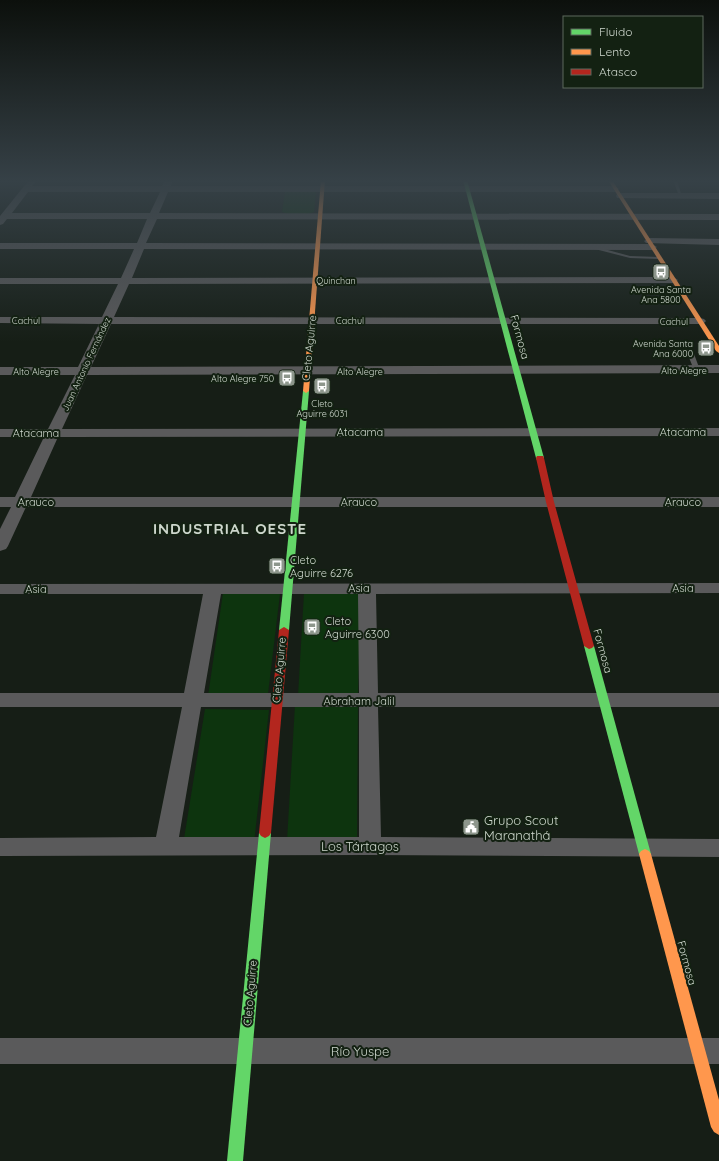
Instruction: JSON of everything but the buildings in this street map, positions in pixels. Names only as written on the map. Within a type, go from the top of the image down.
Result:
[{"type":"street","name":"Juan Antonio Fernández","points":[[0,546],[125,281],[146,234]]},
{"type":"street","name":"Cleto Aguirre","points":[[235,1161],[306,371],[316,280],[318,234]]},
{"type":"street","name":"Formosa","points":[[480,234],[534,432],[550,502],[643,848],[709,1051],[719,1127]]},
{"type":"street","points":[[644,234],[719,351]]},
{"type":"street","points":[[0,246],[593,247],[719,242]]},
{"type":"street","name":"Quinchan","points":[[0,281],[673,280]]},
{"type":"street","name":"Cachul","points":[[0,320],[700,321]]},
{"type":"street","name":"Alto Alegre","points":[[0,371],[719,370]]},
{"type":"street","name":"Atacama","points":[[0,433],[719,432]]},
{"type":"street","name":"Arauco","points":[[0,502],[719,502]]},
{"type":"street","points":[[367,588],[370,846]]},
{"type":"street","name":"Asia","points":[[0,589],[719,588]]},
{"type":"street","points":[[166,846],[213,589]]},
{"type":"street","name":"Abraham Jalil","points":[[0,700],[719,700]]},
{"type":"street","name":"Los Tártagos","points":[[0,847],[370,846],[719,848]]},
{"type":"street","name":"Río Yuspe","points":[[0,1051],[709,1051]]},
{"type":"lane","points":[[593,247],[630,258],[660,258]]},
{"type":"lane","points":[[688,351],[691,354],[697,370]]},
{"type":"green space","points":[[223,593],[280,594],[268,694],[208,696]]},
{"type":"green space","points":[[304,593],[360,594],[358,694],[298,696]]},
{"type":"green space","points":[[295,705],[358,706],[357,839],[287,841]]},
{"type":"green space","points":[[205,709],[269,710],[254,843],[183,845]]},
{"type":"traffic: fast","points":[[480,234],[540,458]]},
{"type":"traffic: fast","points":[[284,630],[306,391]]},
{"type":"traffic: fast","points":[[589,646],[645,854]]},
{"type":"traffic: fast","points":[[235,1161],[265,833]]},
{"type":"traffic: slow","points":[[306,391],[319,234]]},
{"type":"traffic: slow","points":[[645,234],[719,351]]},
{"type":"traffic: slow","points":[[645,854],[719,1127]]},
{"type":"traffic: jam","points":[[540,458],[550,502],[589,646]]},
{"type":"traffic: jam","points":[[265,833],[284,630]]},
{"type":"place","name":"Avenida Santa Ana 5800","points":[[661,272]]},
{"type":"place","name":"Avenida Santa Ana 6000","points":[[706,348]]},
{"type":"place","name":"Alto Alegre 750","points":[[287,378]]},
{"type":"place","name":"Cleto Aguirre 6031","points":[[322,386]]},
{"type":"place","name":"Cleto Aguirre 6276","points":[[277,566]]},
{"type":"place","name":"Cleto Aguirre 6300","points":[[312,627]]},
{"type":"place","name":"Grupo Scout Maranathá","points":[[471,827]]},
{"type":"district","name":"INDUSTRIAL OESTE","points":[[230,528]]}]
